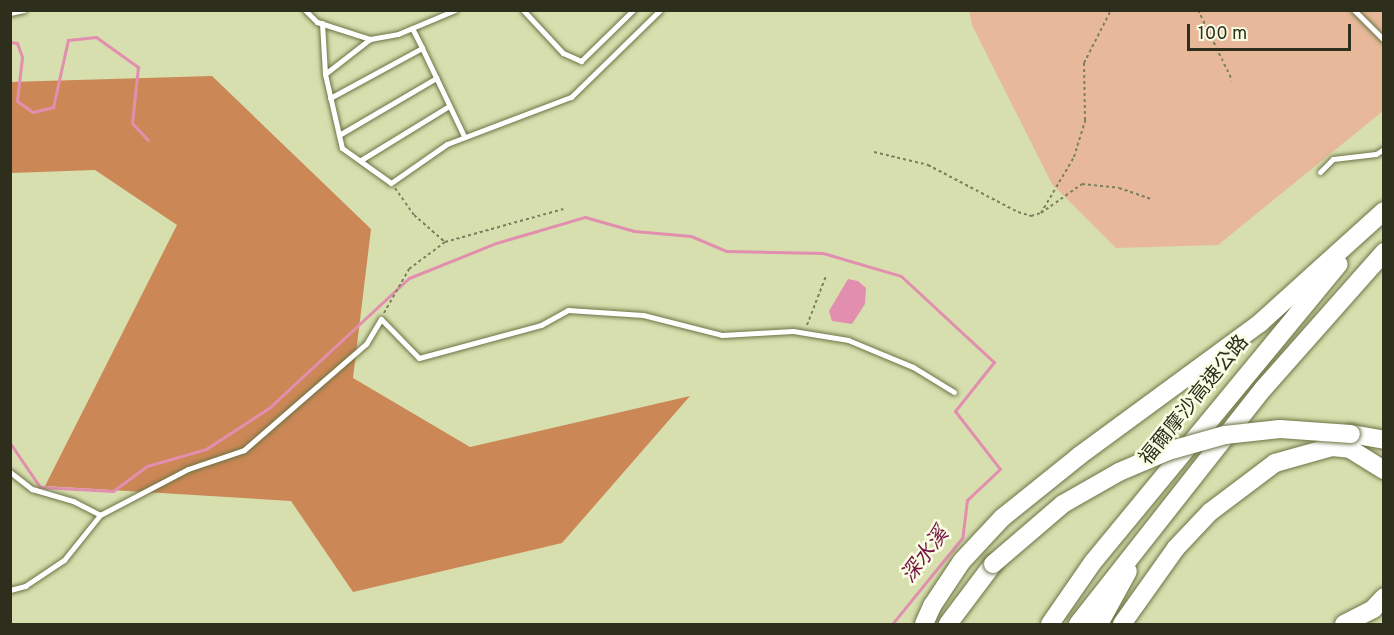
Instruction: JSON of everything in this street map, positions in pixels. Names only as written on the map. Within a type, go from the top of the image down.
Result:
[{"type":"highway","points":[[916,624],[932,606],[967,554],[1034,491],[1260,323],[1383,212]]},
{"type":"highway","name":"福爾摩沙高速公路","points":[[1050,624],[1093,561],[1247,372],[1383,212]]},
{"type":"highway","points":[[1078,624],[1263,389],[1383,252]]},
{"type":"highway","points":[[948,624],[993,564],[1063,504],[1119,472],[1168,451],[1226,435],[1280,429],[1351,434],[1383,440]]},
{"type":"highway","points":[[1122,624],[1189,533],[1247,481],[1275,463],[1332,447],[1350,449],[1383,470]]},
{"type":"highway","points":[[1099,624],[1143,540]]},
{"type":"highway","points":[[1344,624],[1372,609],[1383,597]]},
{"type":"highway","points":[[924,624],[932,606]]},
{"type":"lane","points":[[10,13],[24,10]]},
{"type":"lane","points":[[305,10],[322,23],[370,39]]},
{"type":"lane","points":[[325,74],[370,39],[412,28],[454,10]]},
{"type":"lane","points":[[523,10],[563,53],[581,61],[633,10]]},
{"type":"lane","points":[[322,23],[325,74],[342,148],[391,183],[464,136],[571,97],[660,10]]},
{"type":"lane","points":[[1354,10],[1383,40]]},
{"type":"lane","points":[[412,28],[464,136]]},
{"type":"lane","points":[[330,98],[422,48]]},
{"type":"lane","points":[[339,135],[436,78]]},
{"type":"lane","points":[[361,160],[449,106]]},
{"type":"lane","points":[[1320,172],[1333,159],[1376,154],[1383,149]]},
{"type":"lane","points":[[10,590],[25,586],[64,560],[100,515],[188,469],[244,450],[366,344],[381,319],[419,358],[541,325],[568,310],[643,315],[722,335],[803,333],[848,340],[913,368],[954,392]]},
{"type":"lane","points":[[10,472],[32,489],[73,501],[100,515]]},
{"type":"path","points":[[1041,213],[1074,157],[1085,120],[1084,63],[1111,10]]},
{"type":"path","points":[[1198,10],[1232,80]]},
{"type":"path","points":[[874,152],[928,165],[1018,212],[1031,216],[1041,213],[1082,184],[1119,188],[1151,199]]},
{"type":"path","points":[[391,183],[414,215],[445,242]]},
{"type":"path","points":[[381,319],[409,269],[445,242],[563,209]]},
{"type":"path","points":[[803,333],[826,276]]},
{"type":"shaded area","points":[[969,11],[1383,11],[1383,111],[1218,245],[1116,248],[1052,184],[972,25]]},
{"type":"shaded area","points":[[212,76],[371,229],[353,378],[470,447],[690,396],[562,543],[353,592],[291,501],[45,486],[177,225],[95,170],[11,173],[10,82]]},
{"type":"shaded area","points":[[848,279],[858,281],[866,288],[865,304],[852,324],[832,321],[829,311]]},
{"type":"waterway","points":[[10,42],[17,43],[22,57],[17,101],[33,112],[53,107],[68,40],[96,37],[138,67],[132,123],[148,140]]},
{"type":"waterway","name":"深水溪","points":[[10,443],[40,487],[113,491],[147,466],[206,449],[269,408],[409,278],[496,243],[585,217],[634,231],[691,236],[726,251],[823,253],[901,276],[994,362],[955,411],[1000,469],[967,500],[962,538],[892,624]]}]
